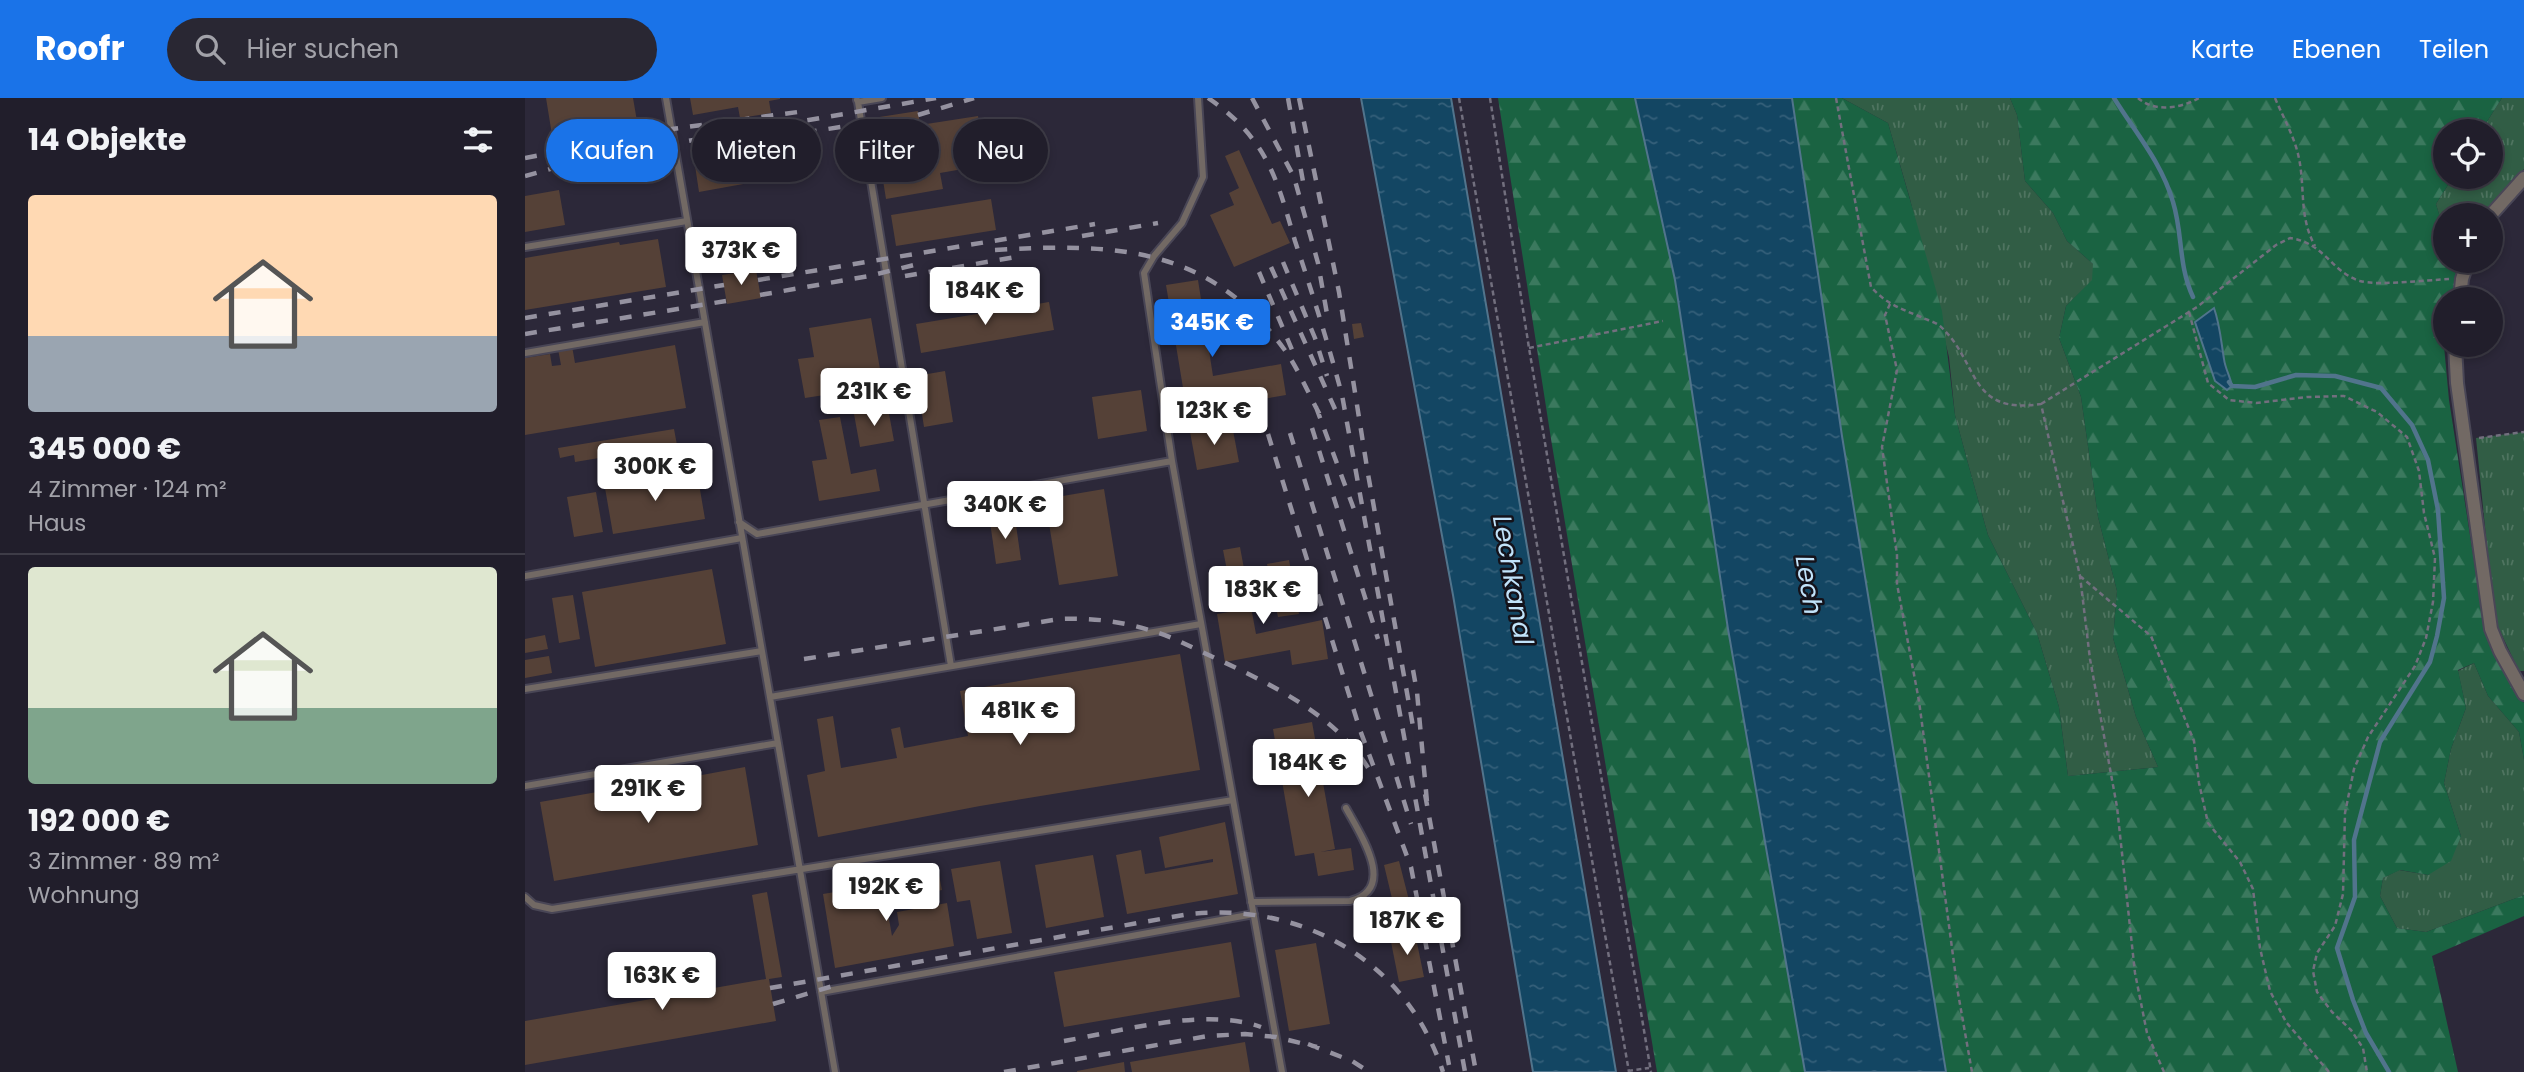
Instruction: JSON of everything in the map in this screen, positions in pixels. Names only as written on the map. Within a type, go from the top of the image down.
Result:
[{"type":"street","points":[[2502,203],[2524,178]]},
{"type":"street","points":[[2461,287],[2464,273]]},
{"type":"street","points":[[2455,357],[2491,629],[2500,652],[2524,694]]},
{"type":"lane","points":[[666,98],[835,1072]]},
{"type":"lane","points":[[882,98],[857,100],[951,666]]},
{"type":"lane","points":[[1198,98],[1203,177],[1182,223],[1154,256],[1144,273],[1172,461],[1282,1072]]},
{"type":"lane","points":[[525,247],[687,220]]},
{"type":"lane","points":[[525,353],[705,322]]},
{"type":"lane","points":[[739,522],[757,534],[1172,461]]},
{"type":"lane","points":[[525,576],[742,538]]},
{"type":"lane","points":[[770,697],[1201,624]]},
{"type":"lane","points":[[525,689],[762,651]]},
{"type":"lane","points":[[525,786],[778,743]]},
{"type":"lane","points":[[525,897],[534,905],[552,909],[1233,800]]},
{"type":"lane","points":[[1251,902],[1350,901],[1361,898],[1368,892],[1373,869],[1371,853],[1346,808]]},
{"type":"lane","points":[[821,992],[1254,914]]},
{"type":"path","points":[[1459,98],[1629,1071],[1650,1070],[1529,348],[1490,98]]},
{"type":"path","points":[[1836,98],[1871,287],[1890,304],[1938,324],[1956,344],[1980,389],[2001,403],[2023,407],[2041,404],[2189,312],[2276,245],[2290,238],[2315,246],[2338,267],[2360,281],[2462,279]]},
{"type":"path","points":[[2138,98],[2142,102],[2164,109],[2199,98]]},
{"type":"path","points":[[2277,99],[2298,154],[2306,229],[2315,246]]},
{"type":"path","points":[[1890,304],[1885,315],[1898,370],[1882,447],[1897,555],[1897,584],[1919,701],[1958,993],[1972,1072]]},
{"type":"path","points":[[2189,312],[2208,383],[2229,400],[2256,403],[2344,396],[2377,412],[2407,438],[2419,471],[2424,513],[2435,558],[2433,602],[2426,638],[2415,666],[2368,737],[2354,769],[2345,813],[2343,894],[2335,926],[2317,953],[2313,971],[2317,992],[2332,1012],[2351,1030],[2363,1048],[2367,1072]]},
{"type":"path","points":[[1529,348],[1663,321]]},
{"type":"path","points":[[2041,404],[2080,576],[2090,659],[2117,807],[2135,973],[2147,1033],[2164,1072]]},
{"type":"path","points":[[2465,440],[2524,432]]},
{"type":"path","points":[[2080,576],[2151,636],[2194,741],[2207,823],[2241,862],[2253,889],[2260,948],[2270,991],[2285,1022],[2329,1072]]},
{"type":"green space","points":[[1498,98],[1635,98],[1675,280],[1728,629],[1805,1072],[1657,1072],[1551,439]]},
{"type":"green space","points":[[1792,98],[1842,98],[1888,123],[1942,311],[1955,415],[1969,467],[1988,535],[2037,633],[2059,707],[2068,776],[2158,767],[2136,717],[2113,638],[2117,591],[2098,517],[2081,397],[2059,338],[2066,306],[2092,280],[2093,264],[2067,241],[2053,213],[2025,181],[2017,115],[2010,98],[2502,98],[2489,119],[2433,119],[2433,189],[2445,189],[2437,203],[2433,203],[2433,273],[2456,274],[2454,287],[2433,287],[2433,357],[2445,357],[2449,400],[2481,606],[2487,629],[2512,684],[2524,703],[2524,760],[2519,732],[2488,696],[2474,663],[2458,670],[2466,708],[2451,749],[2444,783],[2461,836],[2451,861],[2428,875],[2400,870],[2383,878],[2380,896],[2397,928],[2426,932],[2524,895],[2524,916],[2432,956],[2458,1072],[1946,1072],[1842,436]]},
{"type":"green space","points":[[1842,98],[2010,98],[2017,115],[2025,181],[2053,213],[2067,241],[2093,264],[2093,280],[2066,306],[2059,338],[2081,397],[2098,517],[2117,591],[2113,638],[2136,717],[2158,767],[2068,776],[2059,707],[2037,633],[1988,535],[1969,467],[1955,415],[1949,357],[1910,199],[1888,123]]},
{"type":"green space","points":[[2502,98],[2524,98],[2524,169],[2494,203],[2437,203],[2445,189],[2503,189],[2503,119],[2489,119]]},
{"type":"green space","points":[[2524,432],[2524,671],[2519,671],[2498,627],[2493,606],[2476,438]]},
{"type":"green space","points":[[2474,663],[2488,696],[2519,732],[2524,760],[2524,895],[2426,932],[2397,928],[2380,896],[2383,878],[2399,870],[2428,875],[2461,836],[2444,783],[2451,749],[2466,708],[2458,671]]},
{"type":"water","name":"Lechkanal","points":[[1361,98],[1451,98],[1616,1072],[1533,1072],[1453,595]]},
{"type":"water","name":"Lech","points":[[1635,98],[1792,98],[1842,436],[1946,1072],[1805,1072],[1728,629],[1675,280]]},
{"type":"water","points":[[2214,308],[2232,386],[2227,390],[2215,381],[2195,322]]},
{"type":"building","points":[[546,98],[633,98],[637,119],[549,119]]},
{"type":"building","points":[[690,98],[780,99],[769,101],[771,113],[740,118],[738,107],[693,115]]},
{"type":"building","points":[[918,111],[919,119],[873,119]]},
{"type":"building","points":[[953,120],[953,171],[940,173],[943,189],[886,199],[883,182],[939,182],[939,122]]},
{"type":"building","points":[[1239,150],[1272,224],[1280,221],[1290,243],[1234,267],[1210,215],[1234,205],[1229,193],[1239,188],[1225,156]]},
{"type":"building","points":[[697,182],[755,182],[699,192]]},
{"type":"building","points":[[559,190],[565,225],[525,232],[525,196]]},
{"type":"building","points":[[991,199],[996,230],[896,246],[891,215]]},
{"type":"building","points":[[658,239],[666,287],[525,310],[525,258],[619,242],[620,245]]},
{"type":"building","points":[[742,247],[745,263],[719,267],[716,251]]},
{"type":"building","points":[[756,270],[761,298],[727,304],[722,275]]},
{"type":"building","points":[[1198,280],[1213,376],[1281,364],[1286,395],[1187,412],[1166,285]]},
{"type":"building","points":[[1049,302],[1054,330],[921,353],[916,324]]},
{"type":"building","points":[[871,318],[883,386],[805,398],[798,359],[814,357],[809,328]]},
{"type":"building","points":[[1361,323],[1364,337],[1354,339],[1352,324]]},
{"type":"building","points":[[675,345],[686,408],[525,435],[525,358],[550,354],[552,366],[561,365],[558,349],[572,346],[575,363]]},
{"type":"building","points":[[945,371],[953,422],[924,427],[916,376]]},
{"type":"building","points":[[1141,390],[1147,431],[1098,439],[1092,397]]},
{"type":"building","points":[[888,408],[894,441],[860,447],[854,414]]},
{"type":"building","points":[[840,417],[851,474],[876,469],[880,491],[819,501],[812,461],[827,459],[819,420]]},
{"type":"building","points":[[1232,425],[1239,462],[1197,470],[1190,432]]},
{"type":"building","points":[[674,429],[677,445],[575,462],[574,455],[560,458],[558,448]]},
{"type":"building","points":[[697,472],[705,519],[613,534],[605,488]]},
{"type":"building","points":[[1104,489],[1118,576],[1059,585],[1045,499]]},
{"type":"building","points":[[596,492],[603,532],[574,537],[567,497]]},
{"type":"building","points":[[1015,518],[1021,560],[996,564],[990,522]]},
{"type":"building","points":[[1240,547],[1256,634],[1322,620],[1328,659],[1292,665],[1290,650],[1225,662],[1217,614],[1235,611],[1223,550]]},
{"type":"building","points":[[1289,560],[1299,614],[1278,617],[1267,564]]},
{"type":"building","points":[[712,569],[726,644],[595,667],[582,592]]},
{"type":"building","points":[[573,595],[580,639],[559,643],[552,598]]},
{"type":"building","points":[[545,635],[548,649],[525,653],[525,639]]},
{"type":"building","points":[[1180,654],[1200,770],[980,806],[818,837],[807,775],[825,771],[817,719],[833,716],[841,768],[897,758],[891,729],[900,727],[904,748],[968,736],[960,691]]},
{"type":"building","points":[[549,656],[552,673],[525,678],[525,660]]},
{"type":"building","points":[[1312,722],[1335,849],[1320,852],[1351,848],[1354,870],[1318,876],[1314,853],[1295,856],[1273,729]]},
{"type":"building","points":[[745,767],[758,845],[554,881],[540,802],[660,781],[666,810],[680,807],[675,780]]},
{"type":"building","points":[[1225,822],[1238,894],[1127,914],[1116,855],[1141,850],[1145,874],[1213,862],[1213,859],[1165,868],[1159,837]]},
{"type":"building","points":[[1093,855],[1104,917],[1046,928],[1035,865]]},
{"type":"building","points":[[1000,861],[1012,933],[977,939],[970,900],[957,902],[951,869]]},
{"type":"building","points":[[1399,861],[1411,908],[1395,911],[1384,865]]},
{"type":"building","points":[[939,875],[942,890],[928,893],[930,906],[947,903],[954,946],[835,968],[823,894],[901,881],[904,899],[886,902],[892,936],[899,925],[897,912],[914,909],[909,880]]},
{"type":"building","points":[[767,892],[782,977],[769,979],[776,1021],[525,1065],[525,1021],[766,979],[752,895]]},
{"type":"building","points":[[1415,933],[1424,977],[1399,982],[1390,937]]},
{"type":"building","points":[[1231,942],[1240,997],[1064,1027],[1054,972]]},
{"type":"building","points":[[1316,943],[1330,1024],[1289,1031],[1275,950]]},
{"type":"building","points":[[1245,1042],[1250,1072],[1132,1072],[1130,1062]]},
{"type":"building","points":[[1124,1062],[1125,1072],[1077,1072],[1077,1071]]},
{"type":"waterway","points":[[2114,98],[2155,161],[2168,188],[2176,214],[2185,273],[2193,297]]},
{"type":"waterway","points":[[2229,382],[2232,386],[2255,387],[2296,375],[2335,376],[2381,388],[2412,425],[2428,460],[2438,510],[2444,598],[2437,636],[2430,662],[2380,742],[2354,840],[2355,897],[2337,948],[2366,1033],[2389,1072]]},
{"type":"railway","points":[[525,176],[590,158],[936,98]]},
{"type":"railway","points":[[918,115],[974,98]]},
{"type":"railway","points":[[1208,98],[1244,128],[1272,172],[1314,298],[1342,395],[1465,1072]]},
{"type":"railway","points":[[1252,98],[1294,177],[1318,263],[1327,314]]},
{"type":"railway","points":[[1288,98],[1304,187]]},
{"type":"railway","points":[[1299,98],[1339,292],[1414,732]]},
{"type":"railway","points":[[525,158],[672,129],[798,112]]},
{"type":"railway","points":[[821,130],[835,128]]},
{"type":"railway","points":[[1082,236],[1158,223]]},
{"type":"railway","points":[[758,280],[1095,224]]},
{"type":"railway","points":[[995,250],[1079,248],[1118,251],[1155,258],[1190,270],[1223,289],[1255,315],[1289,356],[1320,415]]},
{"type":"railway","points":[[905,276],[1016,257]]},
{"type":"railway","points":[[1283,262],[1315,338],[1327,376]]},
{"type":"railway","points":[[760,295],[869,276],[918,264]]},
{"type":"railway","points":[[1271,267],[1339,418]]},
{"type":"railway","points":[[1259,272],[1293,352]]},
{"type":"railway","points":[[525,318],[724,285]]},
{"type":"railway","points":[[525,334],[726,301]]},
{"type":"railway","points":[[1316,407],[1355,512]]},
{"type":"railway","points":[[1312,428],[1378,639]]},
{"type":"railway","points":[[1290,433],[1411,824]]},
{"type":"railway","points":[[1268,434],[1360,730],[1411,867],[1449,1065]]},
{"type":"railway","points":[[804,659],[1060,619],[1119,623],[1177,640],[1284,693],[1332,727],[1353,747],[1370,771]]},
{"type":"railway","points":[[1413,670],[1427,802]]},
{"type":"railway","points":[[1425,794],[1476,1072]]},
{"type":"railway","points":[[770,988],[1189,914],[1231,913],[1272,918],[1310,929],[1345,947],[1377,970],[1404,999],[1426,1033],[1443,1072]]},
{"type":"railway","points":[[773,1004],[833,986]]},
{"type":"railway","points":[[1064,1041],[1189,1020],[1239,1021],[1261,1027]]},
{"type":"railway","points":[[1004,1072],[1208,1036],[1245,1034],[1276,1037],[1317,1047]]},
{"type":"railway","points":[[1308,1044],[1352,1061],[1369,1072]]}]
